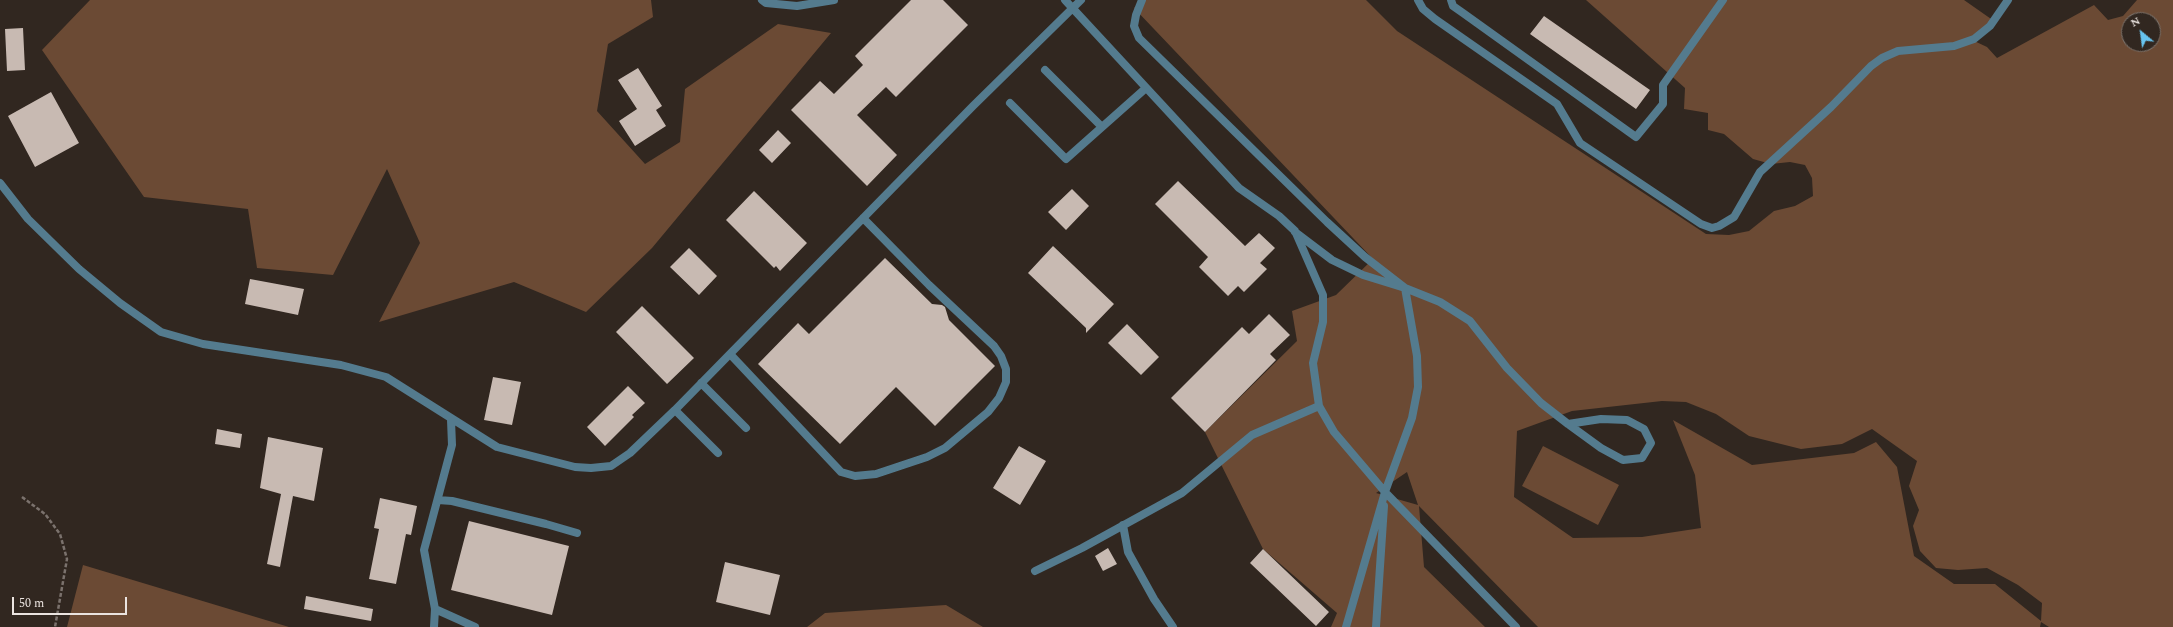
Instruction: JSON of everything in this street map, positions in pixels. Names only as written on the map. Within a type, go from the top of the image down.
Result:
[{"type":"lane","points":[[762,0],[766,4],[797,6],[834,0]]},
{"type":"lane","points":[[1065,0],[1239,188],[1279,216],[1295,231],[1332,260],[1363,275],[1406,288],[1440,302],[1470,321],[1507,368],[1541,403],[1568,424],[1601,448],[1623,460],[1642,458],[1651,443],[1644,429],[1627,420],[1601,420],[1568,424]]},
{"type":"lane","points":[[0,183],[28,219],[79,269],[120,303],[161,332],[203,344],[341,365],[386,376],[451,420],[496,447],[575,467],[590,468],[611,466],[623,458],[675,410],[973,106],[1081,0]]},
{"type":"lane","points":[[1142,0],[1136,15],[1134,26],[1139,38],[1327,222],[1365,257],[1406,288],[1418,356],[1418,387],[1412,418],[1385,492],[1346,627]]},
{"type":"lane","points":[[1418,0],[1423,9],[1435,19],[1557,104],[1580,143],[1700,224],[1712,228],[1719,226],[1734,217],[1760,172],[1831,107],[1871,66],[1898,51],[1954,46],[1974,39],[1990,26],[2008,0]]},
{"type":"lane","points":[[1451,0],[1453,6],[1462,13],[1636,137],[1663,104],[1663,85],[1723,0]]},
{"type":"lane","points":[[1045,70],[1102,127]]},
{"type":"lane","points":[[1010,103],[1066,159],[1146,88]]},
{"type":"lane","points":[[730,354],[841,472],[855,476],[876,474],[927,457],[945,448],[988,412],[999,398],[1006,382],[1001,356],[863,218]]},
{"type":"lane","points":[[1295,231],[1323,295],[1323,322],[1313,363],[1319,406],[1334,432],[1385,492],[1516,627]]},
{"type":"lane","points":[[702,383],[746,428]]},
{"type":"lane","points":[[1035,571],[1123,526],[1182,492],[1252,435],[1319,406]]},
{"type":"lane","points":[[675,410],[718,453]]},
{"type":"lane","points":[[434,627],[435,609],[424,550],[452,445],[451,420]]},
{"type":"lane","points":[[1376,627],[1385,492]]},
{"type":"lane","points":[[438,500],[546,524],[577,534]]},
{"type":"lane","points":[[1123,526],[1128,552],[1154,599],[1173,627]]},
{"type":"lane","points":[[435,609],[475,627]]},
{"type":"path","points":[[22,498],[45,514],[60,534],[67,559],[55,627]]},
{"type":"shaded area","points":[[90,0],[651,0],[653,17],[608,44],[597,111],[645,164],[680,142],[685,89],[778,24],[831,33],[652,248],[586,312],[514,282],[379,322],[420,243],[387,169],[333,275],[257,268],[248,209],[144,197],[42,50]]},
{"type":"shaded area","points":[[1142,0],[1366,0],[1397,31],[1706,234],[1729,235],[1749,231],[1774,211],[1795,206],[1813,196],[1812,178],[1805,165],[1790,162],[1771,164],[1753,159],[1724,134],[1708,130],[1708,113],[1684,109],[1685,88],[1586,0],[1964,0],[1994,21],[1970,39],[1987,47],[1997,58],[2094,5],[2108,20],[2121,17],[2121,52],[2161,52],[2161,12],[2126,12],[2137,0],[2173,0],[2173,627],[2049,627],[2041,622],[2040,627],[1538,627],[1419,506],[1424,567],[1485,627],[1331,627],[1337,613],[1263,549],[1205,432],[1297,341],[1292,311],[1336,295],[1373,259],[1134,8]],"holes":[[[1662,401],[1686,402],[1716,414],[1749,436],[1801,449],[1842,444],[1872,429],[1917,461],[1909,486],[1919,510],[1913,526],[1920,551],[1936,568],[1958,570],[1987,568],[2018,585],[2042,603],[2041,621],[1995,584],[1954,584],[1914,556],[1897,467],[1876,442],[1854,453],[1752,465],[1673,420],[1695,475],[1701,528],[1642,537],[1573,538],[1514,497],[1517,431],[1572,411]],[[1407,472],[1418,505],[1376,493]]]},
{"type":"shaded area","points":[[1543,446],[1619,485],[1598,525],[1522,486]]},
{"type":"shaded area","points":[[83,565],[289,627],[67,627]]},
{"type":"shaded area","points":[[946,605],[983,627],[807,627],[825,613]]},
{"type":"building","points":[[911,0],[943,0],[968,25],[896,97],[886,87],[857,115],[897,155],[867,186],[791,110],[820,81],[834,94],[863,65],[855,56]]},
{"type":"building","points":[[1544,16],[1650,90],[1636,109],[1530,34]]},
{"type":"building","points":[[23,28],[25,70],[7,71],[5,29]]},
{"type":"building","points":[[638,68],[662,106],[656,110],[666,126],[635,146],[619,121],[637,109],[618,80]]},
{"type":"building","points":[[51,92],[79,143],[35,167],[8,116]]},
{"type":"building","points":[[778,130],[791,143],[772,163],[759,150]]},
{"type":"building","points":[[1178,181],[1245,246],[1259,233],[1275,248],[1260,263],[1267,269],[1244,292],[1238,286],[1228,296],[1199,267],[1208,257],[1155,204]]},
{"type":"building","points":[[1072,189],[1089,206],[1066,230],[1048,212]]},
{"type":"building","points":[[754,191],[807,243],[780,271],[776,266],[774,268],[726,220]]},
{"type":"building","points":[[1053,246],[1114,304],[1086,333],[1086,328],[1028,273]]},
{"type":"building","points":[[689,248],[717,276],[699,295],[670,267]]},
{"type":"building","points":[[885,258],[932,304],[942,305],[945,307],[949,320],[995,366],[935,426],[896,387],[840,444],[758,364],[798,323],[809,334]]},
{"type":"building","points":[[250,279],[304,289],[298,315],[245,304]]},
{"type":"building","points":[[642,306],[694,358],[667,384],[616,332]]},
{"type":"building","points":[[1269,314],[1290,335],[1270,354],[1276,360],[1205,432],[1171,398],[1242,327],[1249,334]]},
{"type":"building","points":[[1127,324],[1159,357],[1141,375],[1108,343]]},
{"type":"building","points":[[493,377],[521,382],[512,425],[484,420]]},
{"type":"building","points":[[628,386],[645,403],[632,415],[634,417],[605,446],[587,427]]},
{"type":"building","points":[[217,429],[242,434],[240,448],[215,444]]},
{"type":"building","points":[[268,437],[323,448],[314,501],[293,496],[280,567],[267,564],[281,494],[260,488]]},
{"type":"building","points":[[1019,446],[1046,461],[1020,505],[993,488]]},
{"type":"building","points":[[380,498],[417,506],[411,535],[406,534],[396,584],[369,579],[379,529],[374,528]]},
{"type":"building","points":[[469,521],[569,546],[552,615],[451,590]]},
{"type":"building","points":[[1108,548],[1117,564],[1103,571],[1095,556]]},
{"type":"building","points":[[1263,549],[1329,612],[1316,626],[1250,563]]},
{"type":"building","points":[[725,562],[780,575],[770,615],[716,602]]},
{"type":"building","points":[[306,596],[373,609],[371,621],[304,609]]}]
